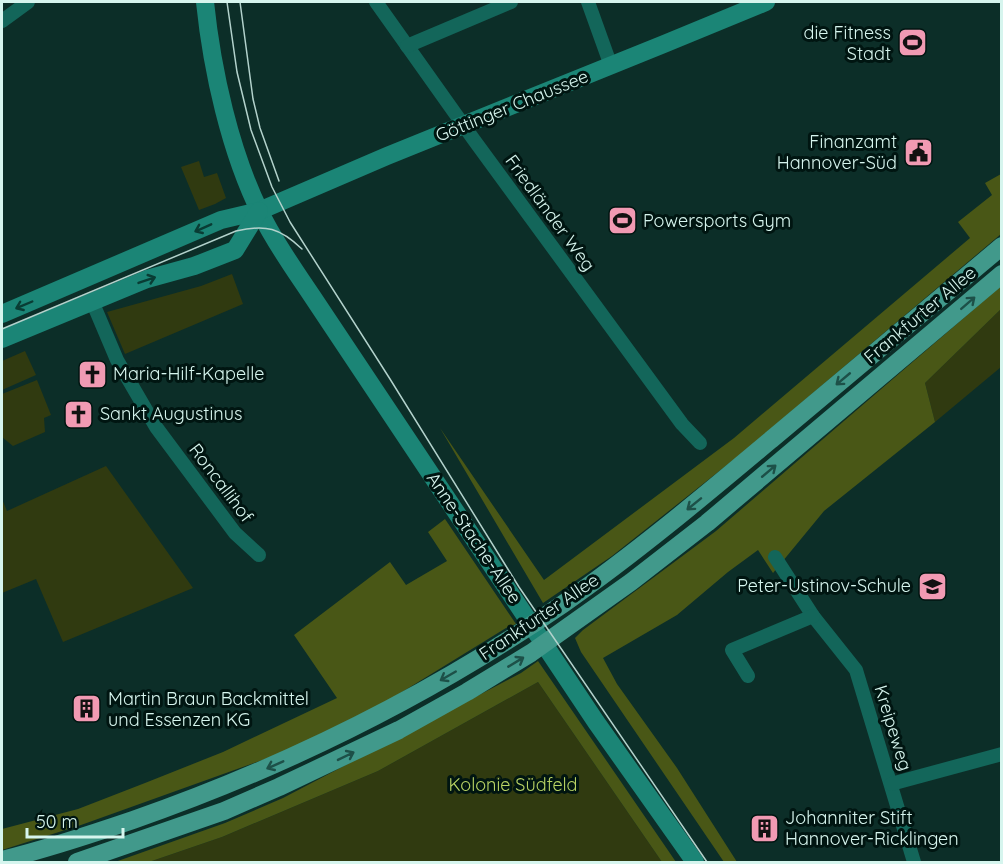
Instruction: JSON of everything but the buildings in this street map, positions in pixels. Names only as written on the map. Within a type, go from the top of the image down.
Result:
[{"type":"main road","name":"Frankfurter Allee","points":[[2,860],[44,849],[163,810],[270,767],[389,710],[456,672],[564,603],[662,530],[1002,246]]},
{"type":"main road","name":"Frankfurter Allee","points":[[76,862],[224,811],[288,783],[399,730],[531,653],[631,582],[707,523],[1002,274]]},
{"type":"street","points":[[2,21],[28,2]]},
{"type":"street","name":"Anne-Stache-Allee","points":[[205,2],[210,44],[224,110],[244,176],[275,240],[596,722],[695,862]]},
{"type":"street","name":"Friedländer Weg","points":[[376,2],[682,424],[699,443]]},
{"type":"street","points":[[407,46],[511,2]]},
{"type":"street","points":[[588,2],[611,66]]},
{"type":"street","name":"Göttinger Chaussee","points":[[2,314],[220,220],[259,211],[387,156],[766,2]]},
{"type":"street","points":[[2,339],[147,279],[194,266],[235,250],[259,211]]},
{"type":"street","name":"Roncallihof","points":[[92,301],[117,360],[156,427],[235,533],[260,555]]},
{"type":"street","name":"Kreipeweg","points":[[775,557],[813,616],[856,670],[914,862]]},
{"type":"street","points":[[748,676],[732,650],[813,616]]},
{"type":"street","points":[[891,784],[1002,754]]},
{"type":"green space","points":[[199,161],[204,177],[217,173],[226,198],[199,210],[181,167]]},
{"type":"green space","points":[[1001,174],[1001,234],[737,457],[612,556],[543,603],[440,428],[544,580],[734,438],[970,238],[958,222],[992,195],[985,183]]},
{"type":"green space","points":[[232,274],[243,304],[125,354],[107,312],[201,286]]},
{"type":"green space","points":[[1001,286],[1001,309],[925,383],[935,422],[824,511],[773,573],[758,550],[677,615],[603,658],[617,684],[677,768],[737,862],[724,862],[581,652],[575,638],[716,531]]},
{"type":"green space","points":[[1001,309],[1001,367],[935,422],[925,383]]},
{"type":"green space","points":[[25,351],[36,375],[2,390],[2,361]]},
{"type":"green space","points":[[37,380],[51,415],[44,418],[45,432],[13,446],[2,437],[2,394]]},
{"type":"green space","points":[[106,466],[193,588],[63,642],[36,579],[2,593],[2,499],[7,511]]},
{"type":"green space","points":[[445,519],[516,624],[389,700],[282,753],[81,825],[2,850],[2,829],[78,809],[145,783],[223,752],[337,698],[294,635],[390,562],[406,585],[447,561],[428,532]]},
{"type":"green space","points":[[538,661],[676,862],[662,862],[538,682],[378,771],[222,837],[149,862],[115,862],[225,823],[283,798],[521,673]]},
{"type":"green space","name":"Kolonie Südfeld","points":[[538,682],[662,862],[149,862],[222,837],[378,771]]},
{"type":"tram line","points":[[227,2],[237,72],[251,130],[272,187],[290,222],[519,587],[707,862]]},
{"type":"tram line","points":[[240,2],[253,99],[260,128],[279,181]]},
{"type":"tram line","points":[[2,329],[236,231],[256,228],[272,230],[287,236],[302,249]]},
{"type":"place","name":"die Fitness Stadt","points":[[912,43]]},
{"type":"place","name":"Finanzamt Hannover-Süd","points":[[918,152]]},
{"type":"place","name":"Powersports Gym","points":[[622,221]]},
{"type":"place","name":"Maria-Hilf-Kapelle","points":[[92,374]]},
{"type":"place","name":"Sankt Augustinus","points":[[79,414]]},
{"type":"place","name":"Peter-Ustinov-Schule","points":[[932,586]]},
{"type":"place","name":"Martin Braun Backmittel und Essenzen KG","points":[[87,709]]},
{"type":"place","name":"Johanniter Stift Hannover-Ricklingen","points":[[764,828]]}]
